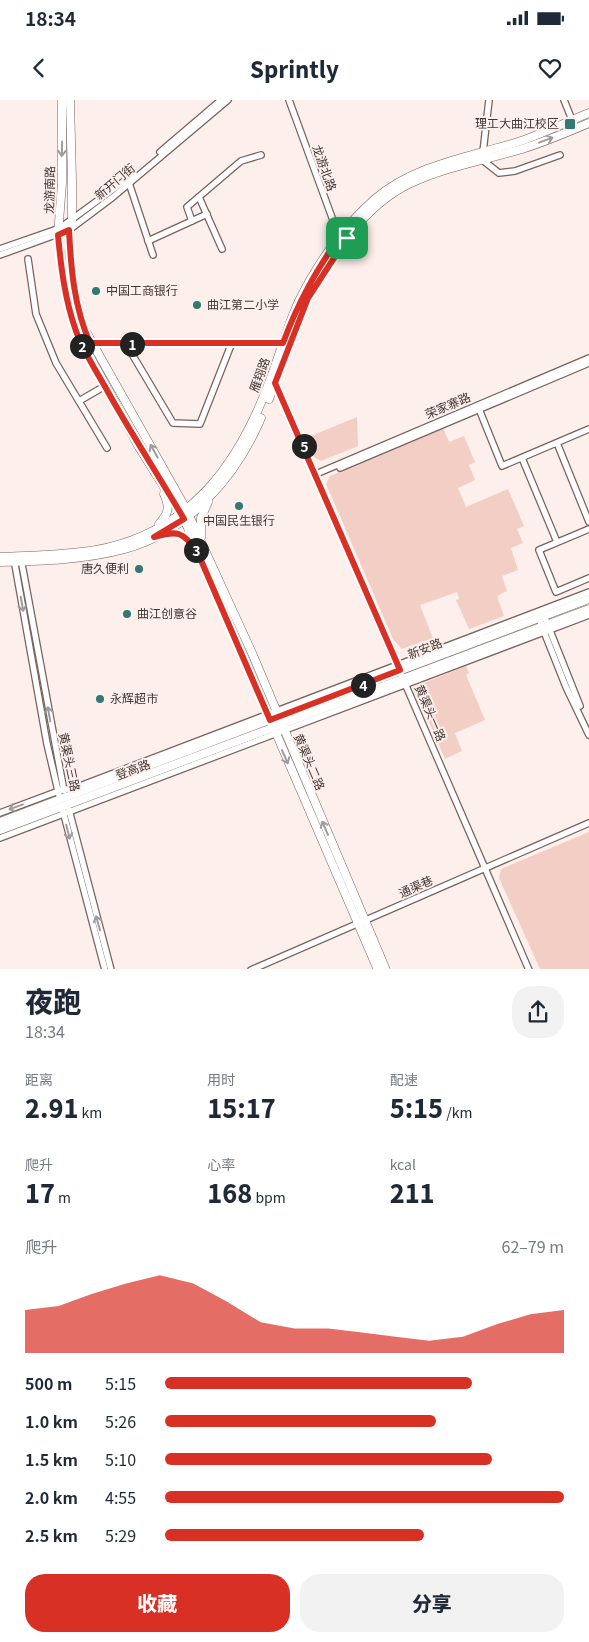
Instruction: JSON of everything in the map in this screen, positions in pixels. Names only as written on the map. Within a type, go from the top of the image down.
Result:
[{"type":"main road","name":"龙游南路","points":[[62,100],[59,231],[64,286],[72,319],[82,346],[160,482],[185,514]]},
{"type":"main road","name":"龙游南路","points":[[70,100],[72,220],[69,230],[70,258],[77,306],[90,343],[185,514]]},
{"type":"main road","name":"雁翔路","points":[[484,155],[589,113]]},
{"type":"main road","name":"雁翔路","points":[[0,562],[103,548],[185,514],[216,481],[242,446],[263,400],[304,291],[374,200],[391,187],[421,172],[543,142],[589,123]]},
{"type":"main road","name":"雁翔路","points":[[0,557],[17,559],[97,555],[126,548],[154,537],[214,493],[226,479],[245,450],[275,383],[308,298],[345,236]]},
{"type":"main road","points":[[155,528],[165,516],[168,508],[160,482]]},
{"type":"main road","points":[[200,549],[201,516],[214,493]]},
{"type":"main road","name":"黄渠头二路","points":[[185,514],[274,732],[361,923],[385,969]]},
{"type":"main road","points":[[154,537],[172,532],[180,533],[200,549]]},
{"type":"main road","name":"黄渠头二路","points":[[200,549],[283,728],[378,969]]},
{"type":"main road","name":"新安路","points":[[274,732],[540,614],[589,599]]},
{"type":"main road","name":"新安路","points":[[269,717],[545,628],[589,609]]},
{"type":"main road","name":"登高路","points":[[0,822],[65,806],[269,717]]},
{"type":"main road","name":"登高路","points":[[0,830],[274,732]]},
{"type":"street","name":"新开门街","points":[[0,255],[59,231],[135,173],[221,100]]},
{"type":"street","name":"新开门街","points":[[0,249],[59,231],[69,230],[129,183],[228,100]]},
{"type":"street","name":"龙游北路","points":[[289,100],[334,223],[345,236]]},
{"type":"street","points":[[489,100],[484,155],[485,162],[499,173],[515,170],[560,155]]},
{"type":"street","points":[[564,100],[572,120]]},
{"type":"street","points":[[192,221],[187,207],[241,161],[261,155]]},
{"type":"street","points":[[129,183],[153,255]]},
{"type":"street","points":[[199,197],[222,249]]},
{"type":"street","points":[[148,241],[207,214]]},
{"type":"street","points":[[28,259],[36,314],[56,363],[107,448]]},
{"type":"street","points":[[90,343],[231,345],[283,343]]},
{"type":"street","points":[[126,344],[173,423],[200,424],[231,345]]},
{"type":"street","name":"荣家寨路","points":[[316,476],[589,358]]},
{"type":"street","name":"荣家寨路","points":[[316,476],[589,363]]},
{"type":"street","name":"黄渠头一路","points":[[275,383],[529,969]]},
{"type":"street","points":[[79,401],[105,386]]},
{"type":"street","points":[[479,409],[502,466],[589,429]]},
{"type":"street","points":[[557,443],[589,522]]},
{"type":"street","points":[[522,458],[558,542]]},
{"type":"street","points":[[589,529],[539,550],[556,592],[589,578]]},
{"type":"street","name":"黄渠头三路","points":[[17,559],[61,790],[104,969]]},
{"type":"street","points":[[589,592],[540,614],[589,735]]},
{"type":"street","points":[[545,628],[589,615]]},
{"type":"street","points":[[545,628],[589,727]]},
{"type":"street","points":[[0,813],[61,790],[72,789],[269,717]]},
{"type":"street","points":[[0,838],[65,806]]},
{"type":"street","name":"黄渠头三路","points":[[65,806],[111,969]]},
{"type":"street","name":"通渠巷","points":[[253,969],[589,823]]},
{"type":"shaded area","points":[[357,417],[358,446],[321,461],[315,458],[306,438]]},
{"type":"shaded area","points":[[443,428],[449,442],[464,436],[475,462],[469,465],[475,480],[458,488],[466,507],[508,489],[524,526],[517,529],[523,543],[511,548],[518,570],[502,576],[507,591],[497,596],[504,616],[469,629],[456,600],[459,599],[457,592],[420,605],[433,638],[402,649],[393,639],[326,484],[330,476]]},
{"type":"shaded area","points":[[466,666],[469,673],[466,675],[485,720],[455,733],[462,751],[445,759],[414,687]]},
{"type":"shaded area","points":[[589,832],[589,969],[540,969],[499,878],[501,869]]},
{"type":"place","name":"理工大曲江校区","points":[[570,124]]},
{"type":"place","name":"中国工商银行","points":[[96,291]]},
{"type":"place","name":"曲江第二小学","points":[[197,305]]},
{"type":"place","name":"中国民生银行","points":[[239,506]]},
{"type":"place","name":"唐久便利","points":[[139,569]]},
{"type":"place","name":"曲江创意谷","points":[[127,614]]},
{"type":"place","name":"永辉超市","points":[[100,699]]},
{"type":"route","points":[[69,230],[70,258],[77,306],[90,343],[126,344],[231,345],[283,343],[304,291],[342,233],[347,238],[312,289],[275,383],[400,670],[270,720],[197,551],[186,536],[180,533],[172,532],[154,537],[184,519],[139,447],[82,346],[65,293],[58,235],[69,230]]}]
